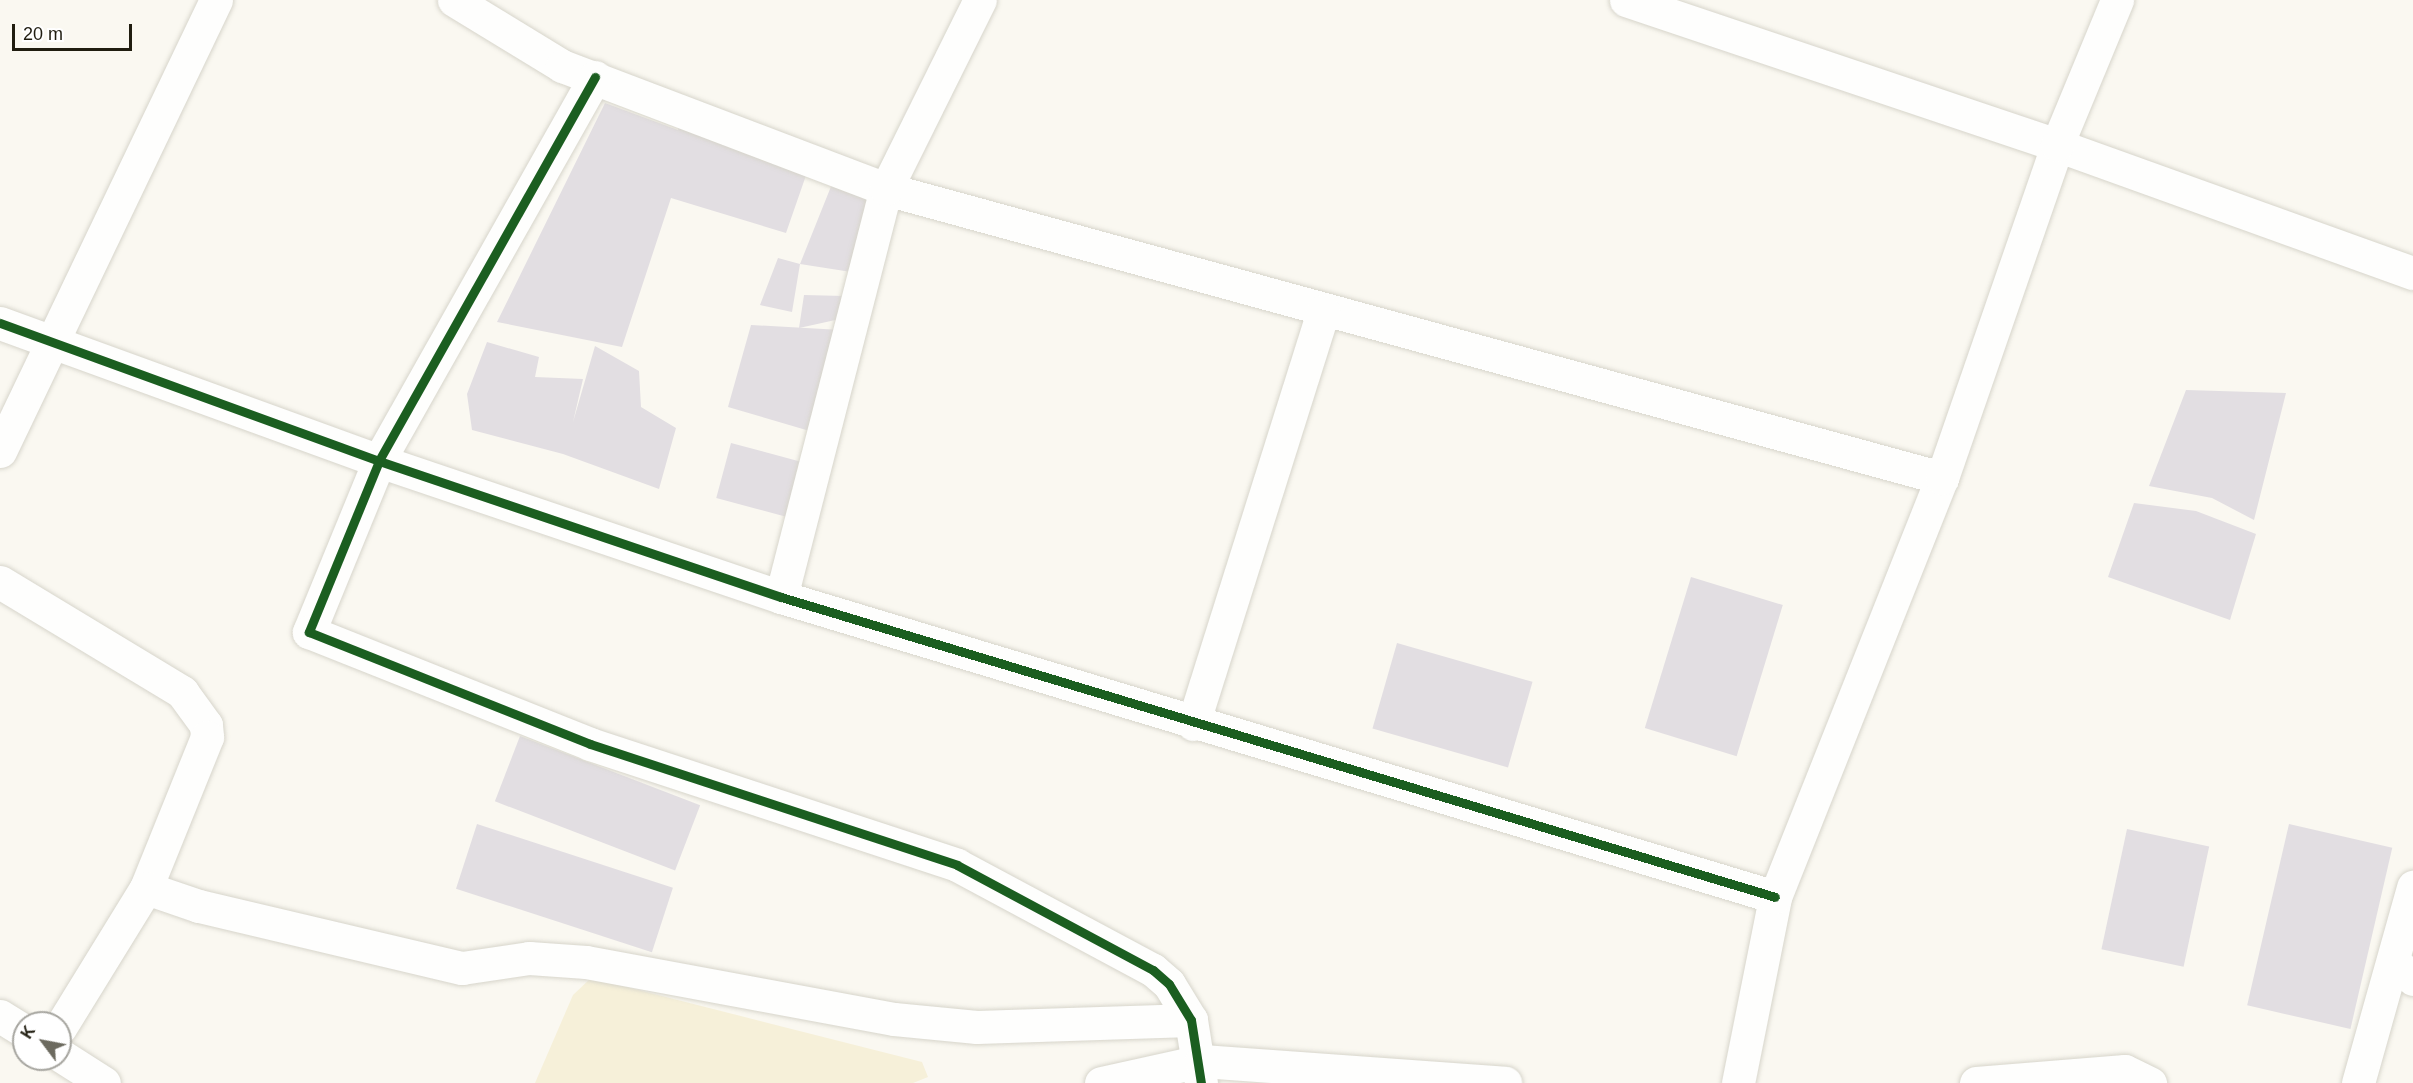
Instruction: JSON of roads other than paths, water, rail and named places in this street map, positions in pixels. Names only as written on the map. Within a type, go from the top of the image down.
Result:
[{"type":"street","points":[[0,452],[216,0]]},
{"type":"street","points":[[454,0],[562,66],[886,189],[1323,311],[1942,478]]},
{"type":"street","points":[[781,597],[886,189],[980,0]]},
{"type":"street","points":[[1738,1083],[1775,897],[1942,478],[2057,145],[2117,0]]},
{"type":"street","points":[[1630,1],[2057,145],[2413,273]]},
{"type":"street","points":[[595,77],[379,461],[309,632],[590,744],[957,865],[1153,970],[1191,1020],[1201,1072]]},
{"type":"street","points":[[1193,724],[1323,311]]},
{"type":"street","points":[[0,323],[379,461],[781,597],[1193,724],[1775,897]]},
{"type":"street","points":[[0,582],[182,692],[201,712],[207,737],[146,888],[71,1011]]},
{"type":"street","points":[[2358,1083],[2403,970],[2413,887]]},
{"type":"street","points":[[146,888],[208,909],[462,968],[529,958],[586,962],[894,1019],[977,1027],[1191,1020]]},
{"type":"street","points":[[72,1062],[104,1083]]},
{"type":"street","points":[[1976,1083],[2125,1071],[2150,1083]]},
{"type":"street","points":[[1101,1083],[1201,1072],[1505,1083]]}]
